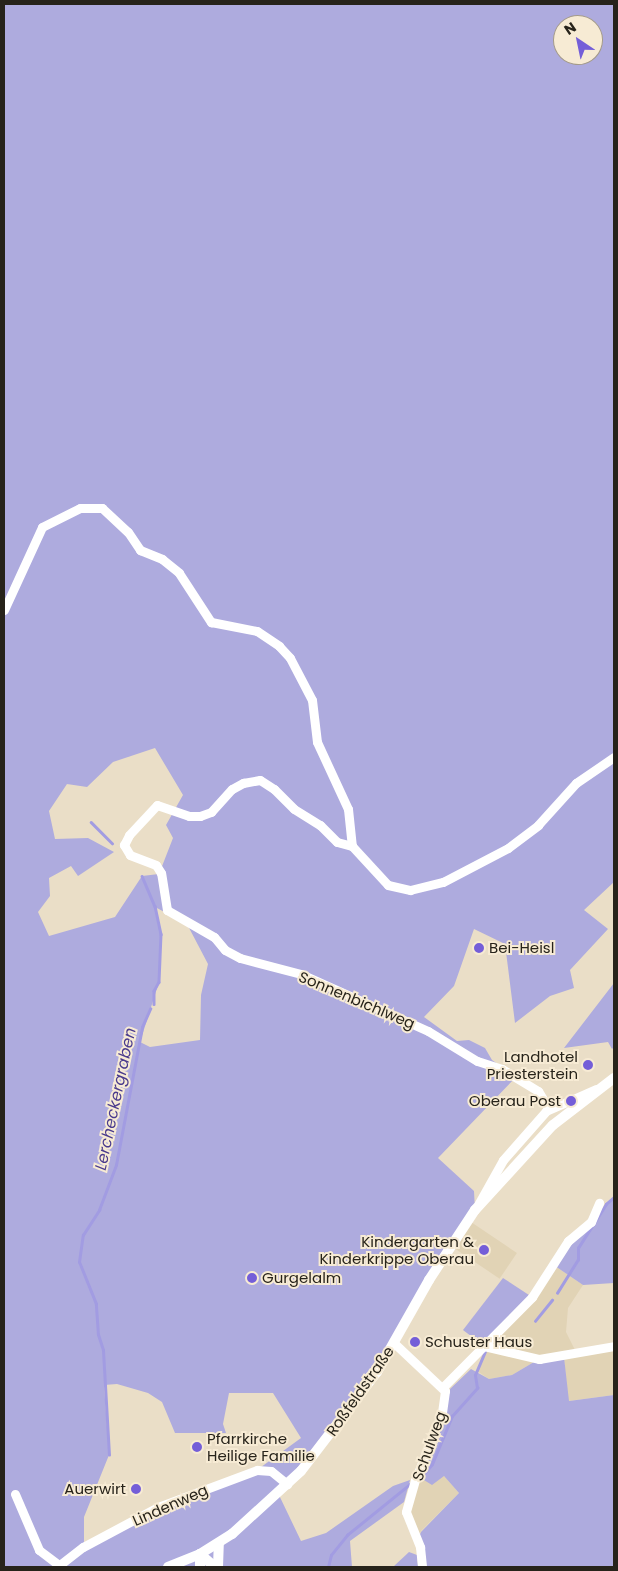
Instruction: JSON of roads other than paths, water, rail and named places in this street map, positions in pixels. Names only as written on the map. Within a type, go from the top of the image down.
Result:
[{"type":"main road","name":"Roßfeldstraße","points":[[169,1567],[220,1543],[246,1524],[287,1484],[334,1430],[377,1372],[429,1280],[475,1210],[530,1147],[578,1104],[614,1078]]},
{"type":"main road","points":[[200,1554],[216,1567],[220,1543]]},
{"type":"main road","points":[[200,1554],[200,1567]]},
{"type":"street","points":[[4,610],[42,527],[80,508],[102,508],[128,532],[140,550],[162,559],[179,573],[211,622],[257,631],[279,646],[290,658],[312,700],[317,742],[348,809],[352,846]]},
{"type":"street","name":"Sonnenbichlweg","points":[[549,1109],[538,1091],[502,1069],[477,1061],[428,1031],[301,974],[233,954],[214,937],[166,910],[161,873],[156,865],[130,855],[124,845],[156,805],[189,816],[200,816],[211,812],[237,786],[260,780],[274,789],[294,810],[320,825],[337,842],[352,846],[388,885],[398,889],[410,890],[443,882],[488,861],[538,825],[576,783],[614,757]]},
{"type":"street","points":[[604,1086],[614,1083]]},
{"type":"street","name":"Roßfeldstraße","points":[[475,1210],[503,1160],[549,1109],[604,1086]]},
{"type":"street","points":[[394,1343],[443,1387],[532,1297],[568,1241],[590,1222],[600,1203]]},
{"type":"street","points":[[484,1346],[539,1359],[614,1346]]},
{"type":"street","name":"Schulweg","points":[[422,1567],[420,1547],[406,1512],[415,1480],[442,1413],[446,1396],[443,1387]]},
{"type":"street","name":"Lindenweg","points":[[58,1566],[83,1548],[158,1507],[257,1470],[271,1471],[287,1484]]},
{"type":"street","points":[[14,1494],[39,1550],[58,1566]]},
{"type":"waterway","name":"Lercheckergraben","points":[[91,822],[112,843]]},
{"type":"waterway","name":"Lercheckergraben","points":[[142,876],[155,906],[161,934],[159,982],[154,991],[154,1004]]},
{"type":"waterway","name":"Lercheckergraben","points":[[109,1455],[103,1350],[98,1335],[96,1304],[79,1262],[83,1235],[99,1210],[116,1165],[142,1027],[150,1009]]},
{"type":"waterway","points":[[557,1293],[578,1260],[578,1248],[606,1204],[614,1197]]},
{"type":"waterway","points":[[535,1321],[552,1300]]},
{"type":"waterway","points":[[420,1478],[432,1464],[452,1416],[477,1388],[475,1375],[485,1352]]},
{"type":"waterway","points":[[328,1567],[331,1555],[347,1535],[410,1484]]},
{"type":"place","name":"Bei-Heisl","points":[[479,948]]},
{"type":"place","name":"Landhotel Priesterstein","points":[[588,1065]]},
{"type":"place","name":"Oberau Post","points":[[571,1101]]},
{"type":"place","name":"Kindergarten & Kinderkrippe Oberau","points":[[484,1250]]},
{"type":"place","name":"Gurgelalm","points":[[252,1278]]},
{"type":"place","name":"Schuster Haus","points":[[415,1342]]},
{"type":"place","name":"Pfarrkirche Heilige Familie","points":[[197,1447]]},
{"type":"place","name":"Auerwirt","points":[[136,1489]]}]
